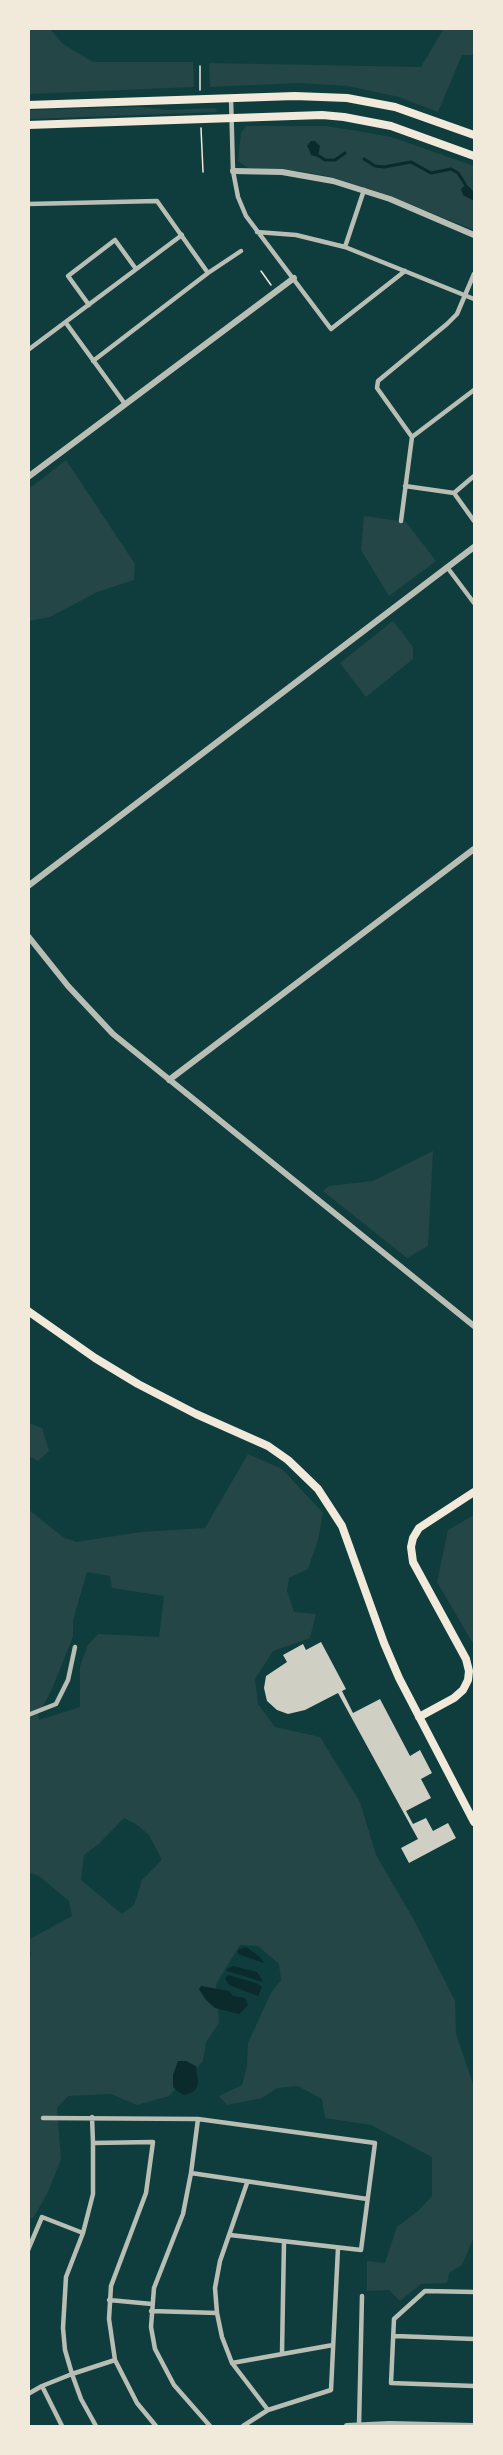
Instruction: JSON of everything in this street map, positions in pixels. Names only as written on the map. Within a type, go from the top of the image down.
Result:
[{"type":"main road","points":[[28,105],[322,96],[365,100],[417,113],[474,135]]},
{"type":"main road","points":[[28,125],[322,115],[362,120],[413,133],[474,156]]},
{"type":"main road","points":[[28,1311],[138,1384],[196,1414],[268,1446],[310,1481],[326,1499],[342,1526],[384,1643],[419,1717],[474,1822]]},
{"type":"main road","points":[[419,1717],[454,1698],[463,1690],[469,1671],[466,1659],[413,1562],[411,1547],[413,1538],[419,1528],[474,1492]]},
{"type":"street","points":[[231,98],[233,171],[238,197],[246,216],[332,329],[405,271]]},
{"type":"street","points":[[233,171],[282,172],[333,181],[364,190],[474,235]]},
{"type":"street","points":[[345,247],[364,190]]},
{"type":"street","points":[[28,204],[158,201],[208,273]]},
{"type":"street","points":[[257,232],[296,235],[345,247],[474,299]]},
{"type":"street","points":[[28,351],[182,235]]},
{"type":"street","points":[[89,305],[68,276],[115,240],[136,269]]},
{"type":"street","points":[[93,361],[208,273],[242,251]]},
{"type":"street","points":[[401,521],[412,437],[377,388],[378,381],[457,314],[474,274]]},
{"type":"street","points":[[28,477],[294,279]]},
{"type":"street","points":[[66,323],[125,404]]},
{"type":"street","points":[[412,437],[474,390]]},
{"type":"street","points":[[454,493],[474,476]]},
{"type":"street","points":[[405,486],[454,493],[474,521]]},
{"type":"street","points":[[28,886],[474,547]]},
{"type":"street","points":[[447,567],[474,603]]},
{"type":"street","points":[[169,1080],[474,849]]},
{"type":"street","points":[[28,936],[95,1016],[169,1080],[474,1326]]},
{"type":"street","points":[[28,1715],[56,1704],[68,1680],[75,1647]]},
{"type":"street","points":[[93,2117],[93,2194],[66,2277],[64,2300],[65,2349],[81,2399],[96,2427]]},
{"type":"street","points":[[44,2118],[198,2119],[375,2144],[361,2250],[230,2235]]},
{"type":"street","points":[[198,2119],[183,2214],[154,2288],[151,2327],[161,2363],[174,2385],[210,2427]]},
{"type":"street","points":[[93,2143],[153,2142],[146,2193],[115,2273],[109,2300],[110,2336],[115,2360],[137,2403],[156,2427]]},
{"type":"street","points":[[191,2173],[367,2199]]},
{"type":"street","points":[[247,2183],[220,2261],[215,2288],[217,2313],[222,2337],[232,2363],[268,2410]]},
{"type":"street","points":[[28,2250],[42,2217],[82,2233]]},
{"type":"street","points":[[282,2353],[284,2242]]},
{"type":"street","points":[[243,2427],[268,2410],[331,2390],[338,2248]]},
{"type":"street","points":[[474,2292],[425,2291],[394,2319],[391,2383],[474,2386]]},
{"type":"street","points":[[359,2426],[362,2296]]},
{"type":"street","points":[[109,2300],[152,2304]]},
{"type":"street","points":[[151,2312],[217,2313]]},
{"type":"street","points":[[395,2336],[474,2339]]},
{"type":"street","points":[[232,2363],[333,2345]]},
{"type":"street","points":[[28,2394],[72,2374],[115,2360]]},
{"type":"street","points":[[42,2386],[62,2427]]},
{"type":"street","points":[[347,2427],[474,2426]]},
{"type":"shaded area","points":[[444,28],[474,29],[474,55],[462,55],[438,112],[399,97],[348,86],[298,83],[210,87],[209,63],[421,67]]},
{"type":"shaded area","points":[[28,29],[50,29],[63,44],[93,62],[193,62],[194,87],[29,94]]},
{"type":"shaded area","points":[[140,107],[169,110],[215,108],[217,112],[29,119],[29,110]]},
{"type":"shaded area","points":[[246,126],[326,126],[358,131],[391,137],[474,166],[474,230],[390,196],[332,177],[299,171],[248,168],[238,161],[241,133]]},
{"type":"shaded area","points":[[311,141],[315,141],[320,146],[318,157],[311,155],[307,146]]},
{"type":"shaded area","points":[[466,184],[474,192],[474,201],[463,195],[461,189]]},
{"type":"shaded area","points":[[66,460],[135,564],[134,580],[97,592],[50,617],[29,621],[29,489]]},
{"type":"shaded area","points":[[364,516],[406,522],[436,561],[389,596],[361,550]]},
{"type":"shaded area","points":[[393,621],[413,647],[413,659],[366,697],[340,663]]},
{"type":"shaded area","points":[[433,1151],[428,1246],[407,1258],[323,1191],[329,1186],[373,1181]]},
{"type":"shaded area","points":[[29,1423],[42,1428],[49,1451],[38,1461],[29,1456]]},
{"type":"shaded area","points":[[248,1454],[282,1469],[323,1513],[318,1540],[308,1569],[289,1578],[287,1591],[294,1612],[316,1614],[310,1638],[273,1651],[255,1679],[258,1704],[275,1727],[320,1737],[360,1802],[376,1855],[414,1920],[455,2001],[456,2034],[474,2087],[474,2237],[462,2265],[449,2273],[447,2283],[421,2284],[400,2301],[389,2290],[367,2291],[367,2261],[385,2263],[397,2227],[418,2211],[432,2196],[432,2157],[371,2125],[325,2118],[322,2099],[298,2086],[277,2088],[262,2098],[227,2105],[219,2096],[242,2085],[247,2066],[248,2043],[271,1993],[281,1980],[279,1964],[258,1946],[240,1945],[216,1984],[219,2023],[206,2042],[203,2061],[169,2096],[137,2105],[111,2094],[68,2096],[57,2108],[61,2159],[48,2192],[34,2217],[29,2219],[28,1957],[31,1955],[28,1940],[72,1916],[69,1901],[39,1876],[29,1872],[29,1510],[63,1537],[76,1542],[141,1532],[205,1528]],"holes":[[[87,1572],[110,1576],[112,1588],[164,1596],[159,1637],[98,1634],[88,1645],[80,1666],[80,1707],[39,1720],[38,1715],[51,1691],[73,1637],[73,1620]],[[124,1818],[149,1835],[162,1860],[142,1880],[134,1905],[122,1914],[81,1880],[84,1855],[99,1844]]]},
{"type":"shaded area","points":[[474,1515],[474,1645],[437,1582],[448,1530]]},
{"type":"shaded area","points":[[246,1947],[260,1957],[264,1963],[238,1954],[238,1950]]},
{"type":"shaded area","points":[[233,1966],[257,1972],[263,1982],[227,1971]]},
{"type":"shaded area","points":[[228,1975],[262,1987],[258,1996],[229,1985],[225,1978]]},
{"type":"shaded area","points":[[201,1986],[229,1991],[233,1996],[245,1998],[248,2005],[239,2014],[215,2008],[199,1989]]},
{"type":"shaded area","points":[[178,2061],[186,2061],[196,2066],[198,2083],[196,2089],[191,2093],[184,2095],[173,2087],[173,2075]]},
{"type":"building","points":[[321,1642],[346,1689],[342,1691],[353,1713],[380,1699],[410,1756],[420,1750],[432,1773],[421,1779],[431,1798],[406,1811],[413,1824],[426,1818],[433,1831],[448,1823],[456,1838],[409,1863],[401,1848],[418,1839],[338,1693],[305,1710],[288,1714],[277,1710],[267,1701],[264,1688],[266,1676],[287,1662],[283,1655],[303,1644],[306,1650]]},
{"type":"waterway","points":[[319,156],[325,160],[335,160],[345,153]]},
{"type":"waterway","points":[[364,159],[375,166],[384,167],[411,162],[431,173],[451,169],[458,173],[465,184]]}]
